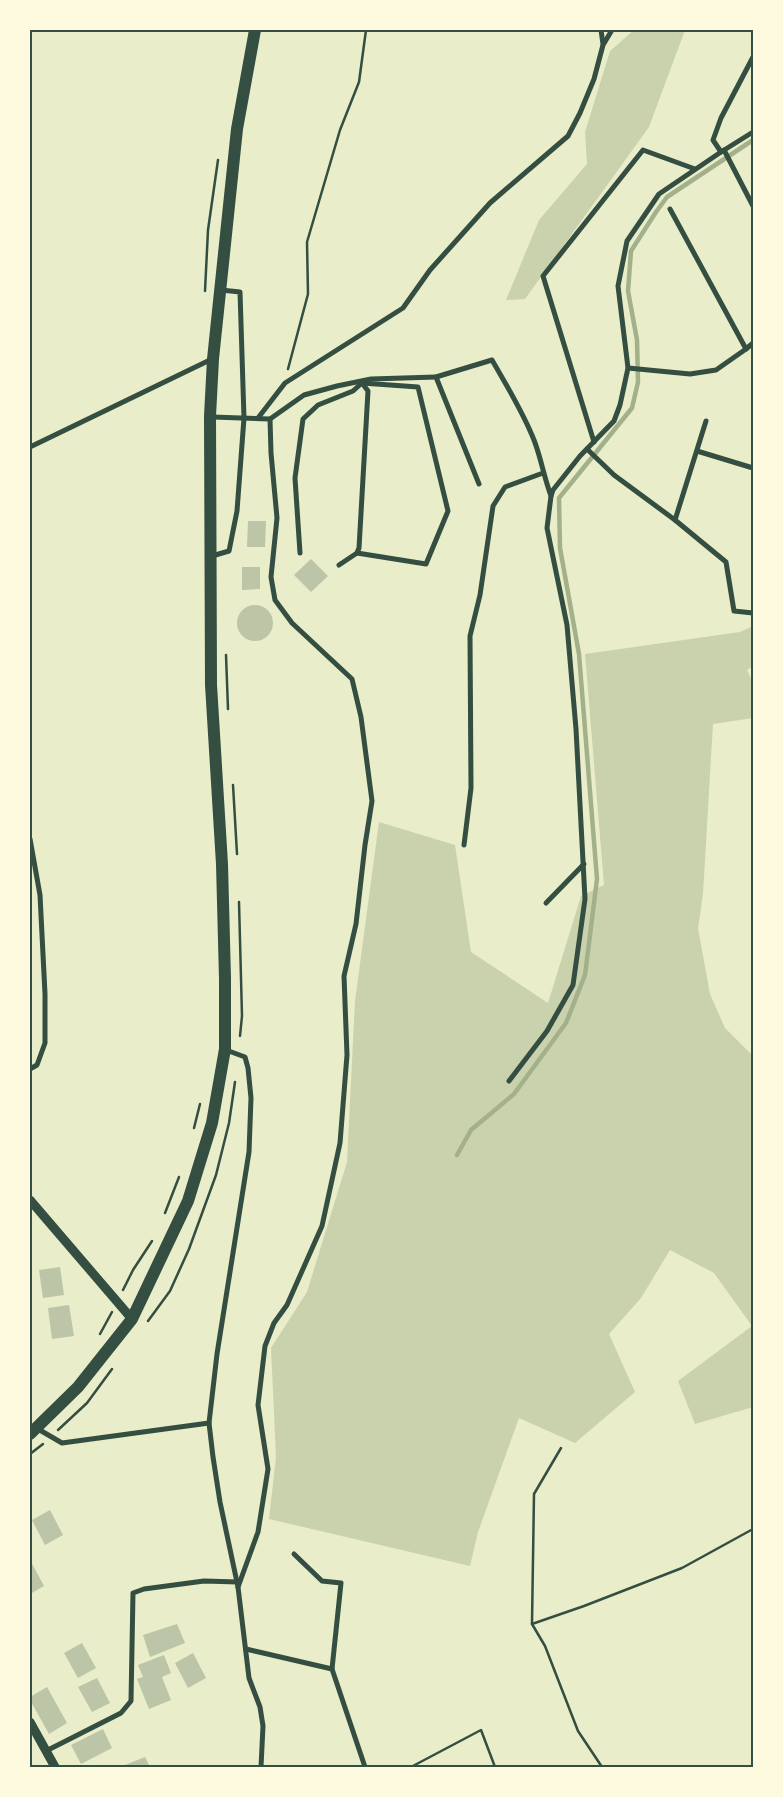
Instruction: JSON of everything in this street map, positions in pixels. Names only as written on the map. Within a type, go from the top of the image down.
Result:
[{"type":"main road","points":[[33,1431],[78,1387],[132,1319],[188,1201],[212,1123],[225,1050],[222,864],[211,685],[210,556],[213,359],[237,129],[255,30]]},
{"type":"street","points":[[601,30],[603,46]]},
{"type":"street","points":[[258,418],[285,383],[403,308],[430,270],[490,203],[568,136],[580,113],[594,79],[603,46],[612,30]]},
{"type":"street","points":[[753,57],[721,118],[713,140],[723,151],[753,206]]},
{"type":"street","points":[[509,1081],[547,1031],[573,986],[585,899],[576,729],[567,624],[547,528],[551,496],[553,490],[614,421],[620,405],[628,368],[618,286],[627,241],[659,194],[753,132]]},
{"type":"street","points":[[594,442],[543,276],[644,150],[696,169]]},
{"type":"street","points":[[670,208],[746,349]]},
{"type":"street","points":[[210,556],[229,550],[237,511],[244,418],[240,292],[220,290]]},
{"type":"street","points":[[628,368],[690,374],[716,370],[753,343]]},
{"type":"street","points":[[30,447],[213,359]]},
{"type":"street","points":[[213,417],[270,420],[304,395],[363,382],[436,377],[492,360],[513,396],[534,440],[551,496]]},
{"type":"street","points":[[436,377],[480,484]]},
{"type":"street","points":[[357,553],[368,391],[363,382]]},
{"type":"street","points":[[300,553],[295,478],[303,418],[318,405],[353,391],[363,382],[418,387],[448,511],[426,564],[357,553],[339,565]]},
{"type":"street","points":[[238,1584],[258,1532],[268,1469],[258,1404],[265,1346],[274,1323],[287,1306],[322,1226],[340,1143],[347,1055],[344,976],[356,924],[372,800],[361,717],[352,680],[292,623],[276,600],[271,577],[278,518],[271,453],[270,420]]},
{"type":"street","points":[[674,520],[706,421]]},
{"type":"street","points":[[588,449],[614,475],[726,562],[734,611],[753,613]]},
{"type":"street","points":[[696,451],[753,468]]},
{"type":"street","points":[[464,845],[471,788],[470,636],[480,595],[493,506],[505,486],[543,473]]},
{"type":"street","points":[[30,839],[40,895],[45,994],[45,1043],[37,1065],[30,1069]]},
{"type":"street","points":[[546,903],[584,864]]},
{"type":"street","points":[[225,1050],[245,1057],[251,1098],[248,1152],[217,1354],[210,1423],[220,1502],[238,1584],[249,1678],[260,1706],[263,1726],[261,1767]]},
{"type":"street","points":[[30,1200],[132,1319]]},
{"type":"street","points":[[33,1431],[62,1443],[210,1423]]},
{"type":"street","points":[[294,1554],[322,1580],[341,1583],[332,1669],[365,1767]]},
{"type":"street","points":[[46,1751],[121,1713],[131,1701],[133,1592],[204,1581],[238,1584]]},
{"type":"street","points":[[246,1649],[332,1669]]},
{"type":"street","points":[[30,1722],[34,1736],[46,1751],[55,1767]]},
{"type":"path","points":[[285,383],[308,294],[307,242],[340,130],[359,82],[366,30]]},
{"type":"path","points":[[204,298],[208,230],[219,152]]},
{"type":"path","points":[[193,1133],[201,1096]]},
{"type":"path","points":[[165,1214],[182,1169]]},
{"type":"path","points":[[121,1294],[133,1270],[153,1240]]},
{"type":"path","points":[[95,1341],[113,1310]]},
{"type":"path","points":[[561,1448],[534,1494],[532,1624],[545,1646],[578,1731],[602,1767]]},
{"type":"path","points":[[532,1624],[682,1568],[753,1529]]},
{"type":"path","points":[[411,1767],[481,1730],[495,1767]]},
{"type":"green space","points":[[634,30],[685,30],[649,127],[525,299],[506,300],[539,220],[587,164],[585,132],[610,51]]},
{"type":"green space","points":[[753,626],[753,666],[747,670],[753,683],[753,718],[713,724],[703,894],[698,928],[710,994],[725,1028],[753,1056],[753,1407],[695,1424],[678,1381],[752,1326],[714,1273],[670,1250],[641,1298],[609,1334],[635,1392],[575,1443],[519,1418],[478,1532],[470,1566],[269,1519],[276,1457],[271,1348],[307,1292],[347,1162],[355,1001],[379,822],[455,845],[471,952],[548,1003],[581,896],[604,885],[585,654],[740,632]]},
{"type":"building","points":[[248,521],[266,521],[265,547],[247,547]]},
{"type":"building","points":[[311,559],[328,576],[311,592],[294,575]]},
{"type":"building","points":[[242,567],[260,567],[260,589],[242,590]]},
{"type":"building","points":[[255,605],[268,610],[273,623],[268,636],[255,641],[242,636],[237,623],[242,610]]},
{"type":"building","points":[[60,1267],[64,1295],[43,1298],[39,1270]]},
{"type":"building","points":[[69,1305],[74,1336],[52,1339],[48,1308]]},
{"type":"building","points":[[50,1510],[63,1535],[45,1545],[32,1520]]},
{"type":"building","points":[[30,1560],[44,1586],[30,1594]]},
{"type":"building","points":[[177,1624],[185,1643],[150,1657],[143,1635]]},
{"type":"building","points":[[82,1643],[96,1668],[78,1678],[64,1653]]},
{"type":"building","points":[[193,1653],[206,1678],[188,1688],[175,1663]]},
{"type":"building","points":[[164,1655],[171,1673],[162,1677],[171,1700],[149,1709],[137,1679],[143,1677],[138,1665]]},
{"type":"building","points":[[97,1678],[110,1703],[92,1712],[78,1687]]},
{"type":"building","points":[[47,1687],[67,1723],[49,1734],[30,1700],[30,1697]]},
{"type":"building","points":[[103,1729],[112,1748],[81,1764],[71,1745]]},
{"type":"building","points":[[145,1757],[150,1767],[120,1767]]},
{"type":"waterway","points":[[457,1155],[471,1130],[514,1094],[566,1023],[585,975],[597,879],[579,654],[560,548],[559,498],[632,408],[638,382],[637,340],[628,291],[631,251],[667,197],[753,140]]}]
